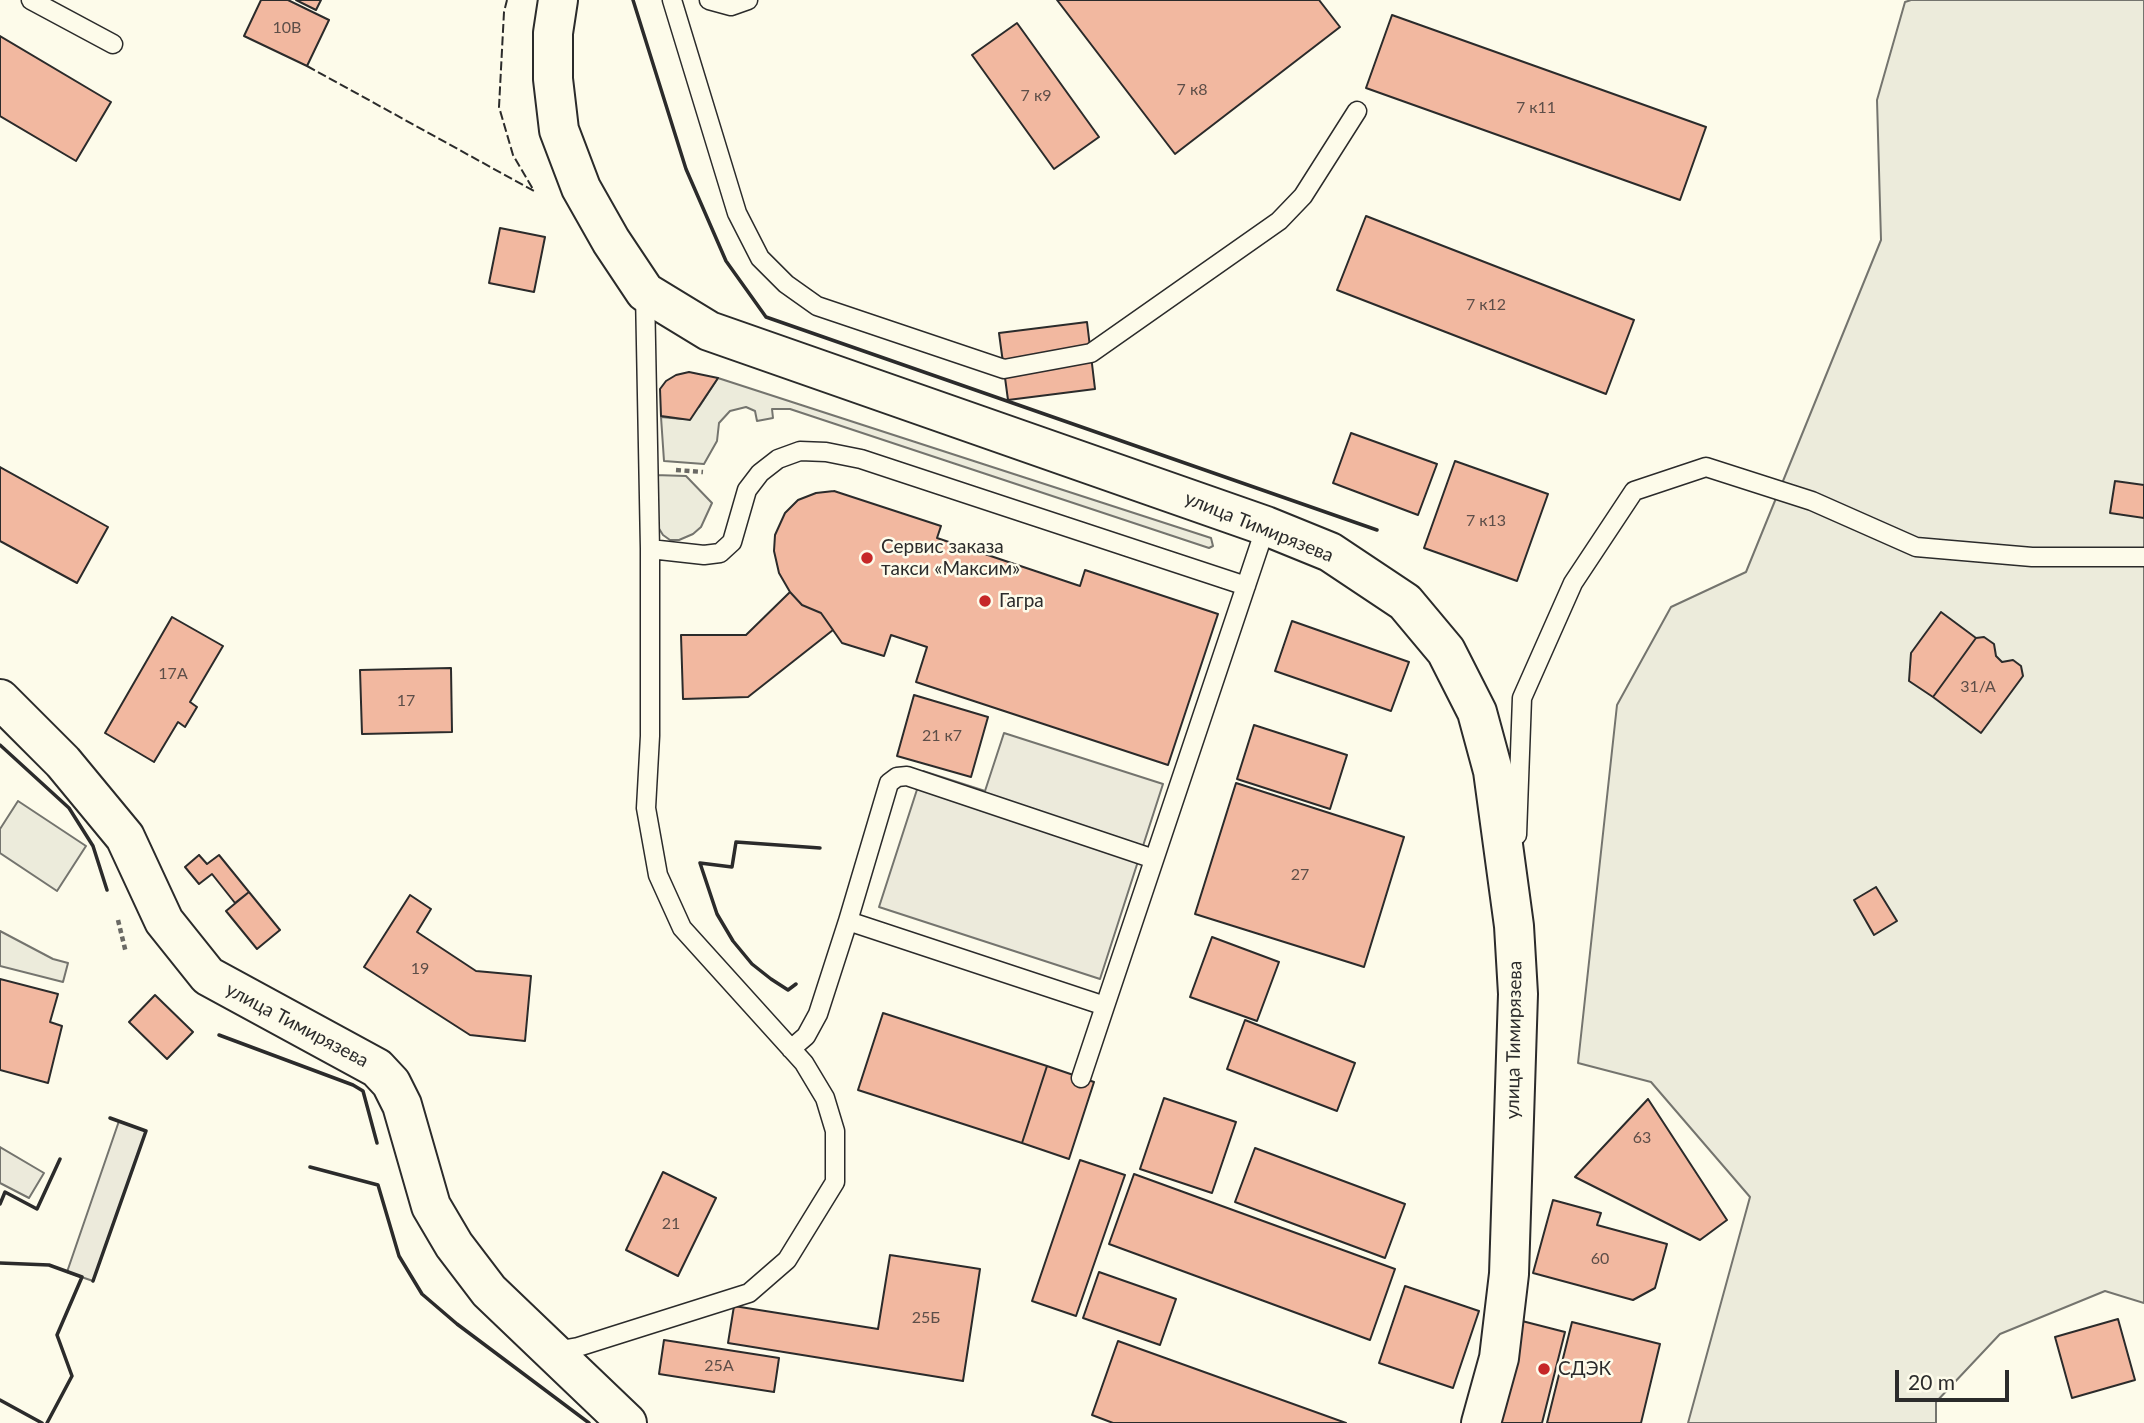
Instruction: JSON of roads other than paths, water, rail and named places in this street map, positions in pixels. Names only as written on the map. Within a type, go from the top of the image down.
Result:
[{"type":"street","name":"улица Тимирязева","points":[[558,0],[553,33],[553,79],[559,130],[581,188],[611,241],[645,292],[709,331],[1266,526],[1330,552],[1405,602],[1446,651],[1478,712],[1493,771],[1514,926],[1518,994],[1509,1274],[1499,1358],[1481,1423]]},
{"type":"street","name":"улица Тимирязева","points":[[0,699],[63,762],[125,837],[163,921],[208,976],[377,1068],[391,1083],[402,1105],[431,1206],[454,1245],[489,1291],[627,1423]]},
{"type":"lane","points":[[31,0],[113,44]]},
{"type":"lane","points":[[672,0],[737,213],[760,258],[786,284],[817,306],[1004,369],[1091,353],[1279,221],[1303,197],[1357,111]]},
{"type":"lane","points":[[709,0],[731,6],[748,0]]},
{"type":"lane","points":[[552,1351],[578,1347],[749,1293],[787,1261],[835,1182],[835,1131],[825,1098],[804,1063],[682,928],[658,875],[646,808],[650,736],[650,549],[645,292]]},
{"type":"lane","points":[[650,549],[704,555],[720,553],[732,542],[747,490],[760,473],[778,459],[800,451],[826,452],[861,459],[1246,586]]},
{"type":"lane","points":[[1514,926],[1522,698],[1573,583],[1634,491],[1706,467],[1812,501],[1916,547],[2032,557],[2144,557]]},
{"type":"lane","points":[[1081,1078],[1266,526]]},
{"type":"lane","points":[[791,1049],[806,1036],[818,1014],[889,783],[897,777],[907,776],[1154,859]]},
{"type":"lane","points":[[848,920],[1105,1006]]},
{"type":"place","name":"Сервис заказа такси «Максим»","points":[[867,558]]},
{"type":"place","name":"Гагра","points":[[985,601]]},
{"type":"place","name":"СДЭК","points":[[1544,1369]]}]
